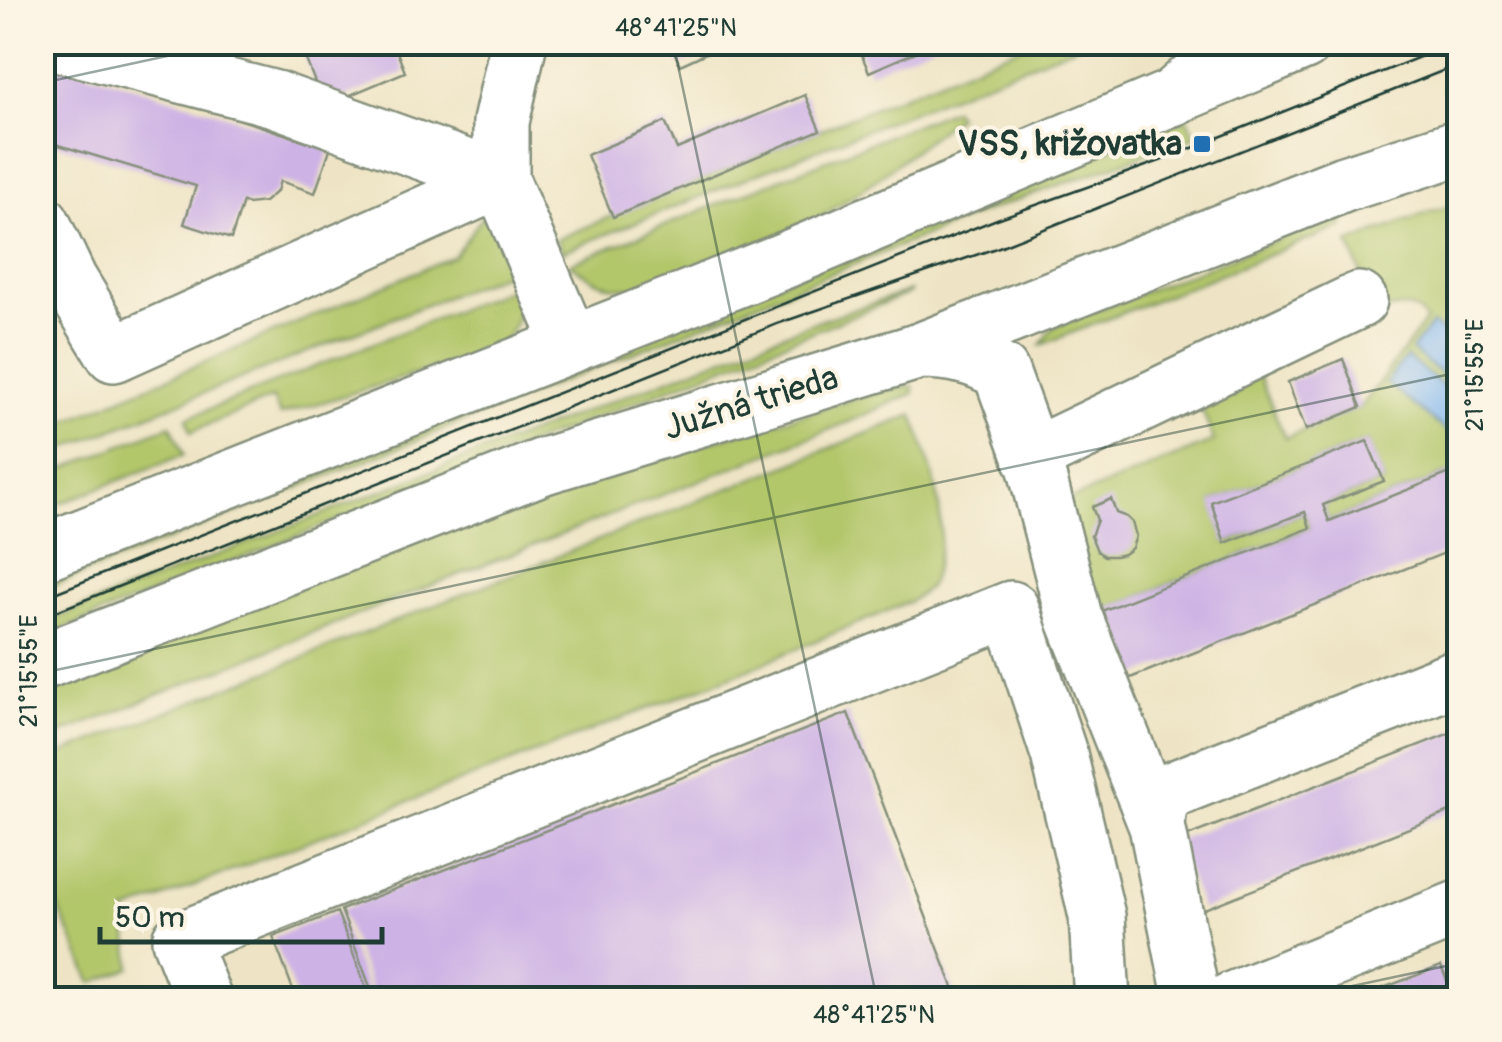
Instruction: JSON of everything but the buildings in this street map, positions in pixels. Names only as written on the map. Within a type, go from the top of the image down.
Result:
[{"type":"main road","points":[[54,42],[276,98],[501,180]]},
{"type":"main road","points":[[519,42],[501,122],[501,180],[570,344]]},
{"type":"main road","points":[[1172,98],[1236,42]]},
{"type":"main road","points":[[42,553],[783,261],[1304,42]]},
{"type":"main road","name":"Južná trieda","points":[[42,662],[544,466],[920,351],[1358,178],[1460,147]]},
{"type":"main road","points":[[42,224],[69,280],[114,354],[501,180]]},
{"type":"main road","points":[[1002,372],[1030,330],[1068,293]]},
{"type":"main road","points":[[1031,457],[1359,300]]},
{"type":"main road","points":[[920,351],[978,359],[1002,372],[1031,457],[1074,617],[1157,826],[1192,1000]]},
{"type":"main road","points":[[204,1000],[180,940],[1011,609],[1059,754],[1092,898],[1102,1000]]},
{"type":"main road","points":[[1157,826],[1158,802],[1171,790],[1460,676]]},
{"type":"main road","points":[[1232,1000],[1460,908]]},
{"type":"green space","points":[[1029,43],[1083,43],[562,252],[557,239]]},
{"type":"green space","points":[[954,109],[958,116],[815,221],[645,289],[614,287],[569,264]]},
{"type":"green space","points":[[1187,118],[1195,137],[991,209],[43,590],[43,579]]},
{"type":"green space","points":[[1459,204],[1459,469],[1329,521],[1323,505],[1384,481],[1367,441],[1212,502],[1226,543],[1305,512],[1310,528],[1082,619],[1057,505],[1214,441],[1194,389],[1255,366],[1285,438],[1361,407],[1426,320],[1411,308],[1383,310],[1364,281],[1349,243]]},
{"type":"green space","points":[[483,216],[496,229],[514,270],[43,457],[43,431],[454,256]]},
{"type":"green space","points":[[1340,218],[1343,226],[1041,345],[1053,327]]},
{"type":"green space","points":[[519,285],[516,320],[497,350],[280,415],[273,398],[191,432],[187,418]]},
{"type":"green space","points":[[910,291],[43,637],[43,623],[812,323]]},
{"type":"green space","points":[[913,386],[914,393],[851,421],[43,741],[43,688],[529,495],[885,390]]},
{"type":"green space","points":[[913,415],[936,489],[941,527],[933,577],[928,588],[909,602],[739,673],[126,912],[131,968],[92,983],[43,873],[43,761]]},
{"type":"green space","points":[[171,425],[184,455],[43,510],[43,477]]},
{"type":"water","points":[[1432,324],[1459,345],[1459,388],[1411,350]]},
{"type":"water","points":[[1406,357],[1459,398],[1459,416],[1448,432],[1386,383]]},
{"type":"tram line","points":[[42,598],[997,219],[1160,161],[1457,42]]},
{"type":"tram line","points":[[42,617],[777,324],[999,247],[1460,64]]},
{"type":"place","name":"VSS, križovatka","points":[[1202,144]]}]
